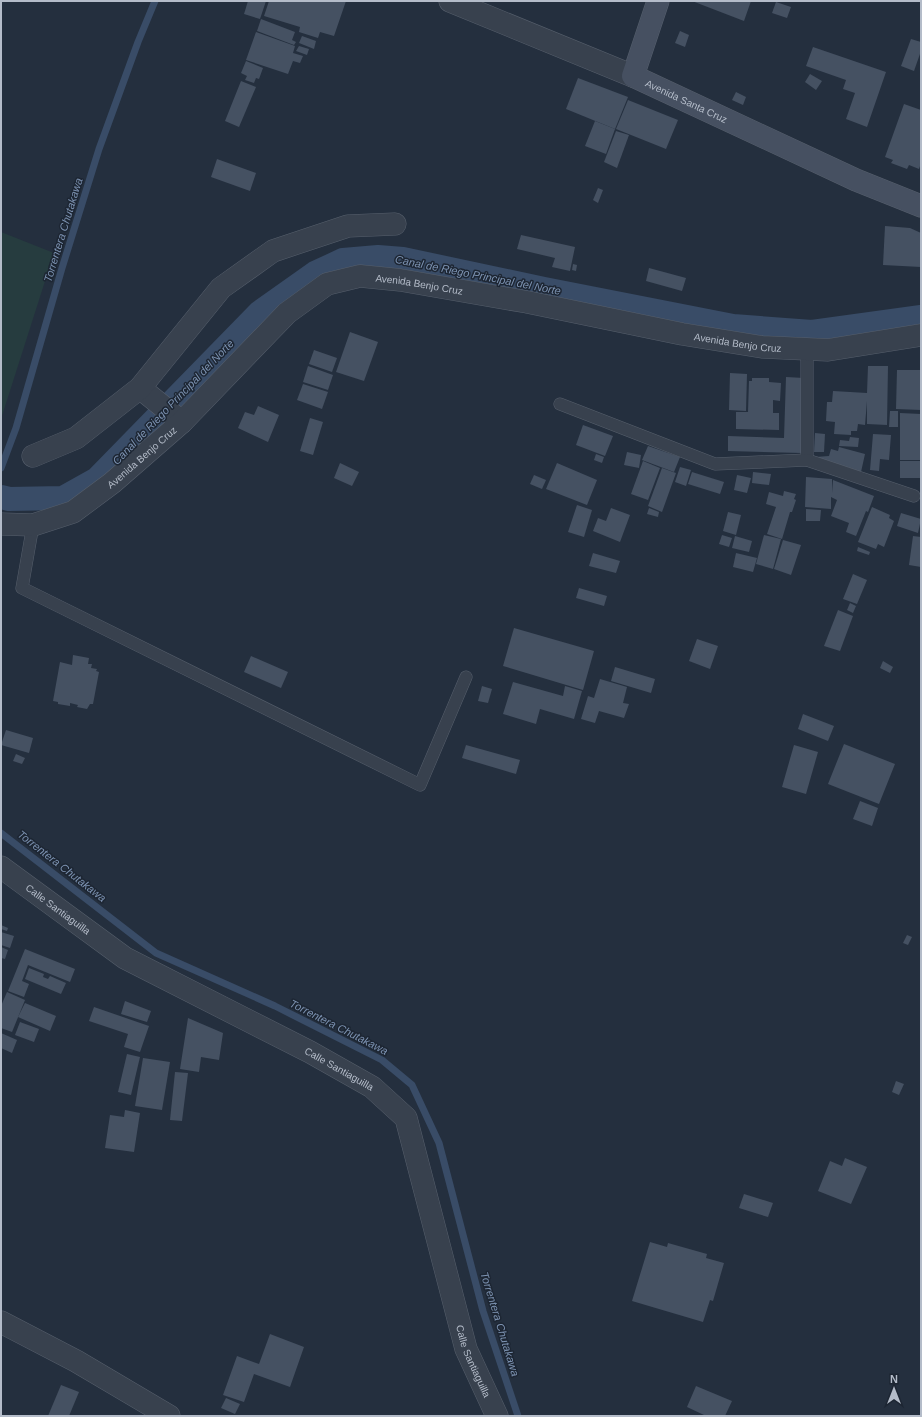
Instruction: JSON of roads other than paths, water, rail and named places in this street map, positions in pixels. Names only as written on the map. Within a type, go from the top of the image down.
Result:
[{"type":"main road","points":[[633,76],[658,1]]},
{"type":"main road","name":"Avenida Santa Cruz","points":[[633,76],[856,180],[921,206]]},
{"type":"street","name":"Avenida Santa Cruz","points":[[450,1],[633,76]]},
{"type":"street","points":[[33,456],[76,438],[144,391],[221,288],[273,251],[348,226],[395,224]]},
{"type":"street","name":"Avenida Benjo Cruz","points":[[1,524],[33,525],[73,512],[112,483],[287,313],[327,284],[360,276],[400,280],[527,302],[682,334],[762,347],[828,350],[921,335]]},
{"type":"street","points":[[144,391],[178,419]]},
{"type":"street","name":"Calle Santiaguilla","points":[[1,866],[125,958],[310,1052],[372,1087],[406,1118],[466,1349],[497,1416]]},
{"type":"street","points":[[1,1322],[76,1361],[169,1416]]},
{"type":"lane","points":[[808,349],[808,460]]},
{"type":"lane","points":[[560,404],[715,464],[808,460],[914,496]]},
{"type":"lane","points":[[33,525],[22,588],[420,785],[466,677]]},
{"type":"waterway","name":"Torrentera Chutakawa","points":[[1,468],[16,428],[62,268],[99,149],[138,42],[155,1]]},
{"type":"waterway","name":"Canal de Riego Principal del Norte","points":[[1,497],[9,499],[63,498],[97,479],[260,312],[315,273],[343,260],[378,257],[403,259],[544,289],[733,326],[812,332],[921,317]]},
{"type":"waterway","name":"Torrentera Chutakawa","points":[[1,833],[156,953],[275,1006],[382,1060],[412,1085],[439,1143],[483,1311],[518,1416]]}]
